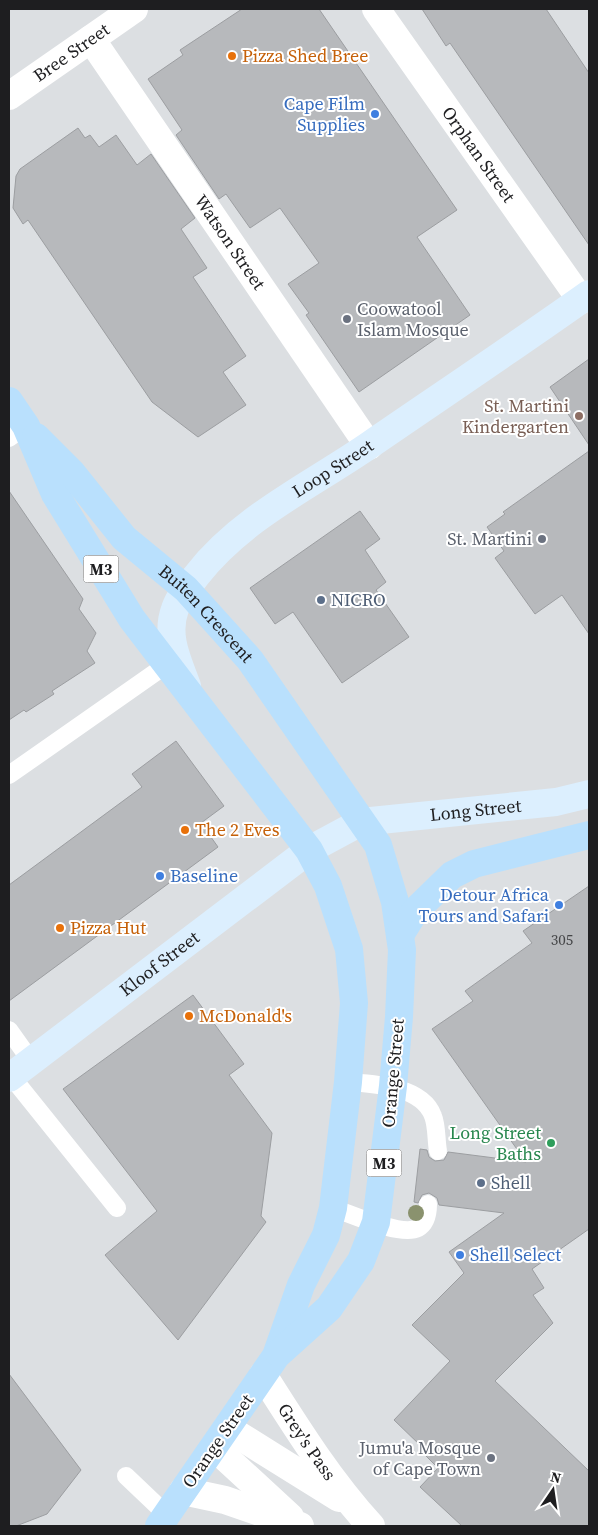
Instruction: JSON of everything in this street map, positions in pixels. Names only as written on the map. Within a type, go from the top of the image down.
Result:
[{"type":"main road","name":"Buiten Crescent","points":[[9,401],[17,432],[132,620],[193,701],[284,815],[309,850]]},
{"type":"main road","name":"Buiten Crescent","points":[[17,432],[72,473],[124,538],[186,589],[250,660],[362,822]]},
{"type":"main road","name":"Orange Street","points":[[163,1521],[270,1365],[329,1308],[361,1261],[376,1222],[393,1086],[402,950],[390,880],[378,845],[362,822]]},
{"type":"main road","points":[[400,935],[415,911],[452,875],[474,864],[589,834]]},
{"type":"main road","name":"Orange Street","points":[[270,1365],[301,1285],[326,1236],[333,1208],[348,1082],[354,1003],[349,949],[328,886],[309,850]]},
{"type":"street","name":"Bree Street","points":[[9,96],[134,9]]},
{"type":"street","name":"Orphan Street","points":[[376,9],[585,297]]},
{"type":"street","name":"Watson Street","points":[[91,39],[369,446]]},
{"type":"street","name":"Loop Street","points":[[193,701],[173,649],[170,628],[175,609],[186,589],[212,556],[240,530],[369,446],[585,297]]},
{"type":"street","name":"Long Street","points":[[362,822],[556,802],[589,794]]},
{"type":"street","name":"Kloof Street","points":[[17,1072],[309,850],[362,822]]},
{"type":"street","name":"Grey's Pass","points":[[270,1365],[308,1446],[362,1517]]},
{"type":"street","name":"Grey's Pass","points":[[220,1438],[362,1517]]},
{"type":"street","points":[[220,1438],[301,1526]]},
{"type":"street","points":[[183,1491],[225,1500],[301,1526]]},
{"type":"lane","points":[[9,775],[166,665]]},
{"type":"lane","points":[[9,1030],[17,1072],[117,1208]]},
{"type":"lane","points":[[348,1082],[393,1086],[423,1102],[433,1116],[438,1151]]},
{"type":"lane","points":[[333,1208],[398,1230],[416,1229],[423,1224],[427,1216],[428,1204]]},
{"type":"lane","points":[[126,1476],[163,1521]]},
{"type":"building","points":[[242,9],[319,9],[457,210],[417,237],[470,315],[359,392],[306,315],[309,313],[288,284],[319,263],[280,208],[250,228],[226,194],[219,199],[176,135],[182,130],[148,79],[183,55],[180,50]]},
{"type":"building","points":[[422,9],[546,9],[589,73],[589,245],[450,43],[446,46]]},
{"type":"building","points":[[78,128],[85,138],[90,135],[99,147],[116,135],[137,165],[151,154],[195,218],[181,229],[207,268],[193,277],[246,356],[223,372],[246,405],[198,437],[152,402],[28,220],[23,224],[13,208],[16,176],[20,169]]},
{"type":"building","name":"St. Martini Kindergarten","points":[[589,359],[589,445],[550,387]]},
{"type":"building","name":"St. Martini","points":[[589,451],[589,634],[562,595],[535,614],[495,558],[504,551],[487,527],[505,514],[503,512]]},
{"type":"building","points":[[9,491],[83,599],[79,609],[96,633],[87,651],[95,663],[52,691],[54,694],[26,712],[24,710],[9,720]]},
{"type":"building","name":"NICRO","points":[[360,511],[380,539],[365,550],[386,582],[376,590],[409,637],[342,683],[293,612],[275,624],[250,588]]},
{"type":"building","points":[[176,741],[224,806],[201,823],[218,847],[9,1001],[9,885],[142,787],[132,774]]},
{"type":"building","points":[[589,886],[589,1229],[532,1269],[544,1288],[533,1295],[553,1323],[495,1381],[589,1471],[589,1526],[462,1526],[420,1487],[438,1468],[419,1449],[422,1447],[394,1420],[450,1361],[412,1325],[464,1273],[449,1252],[504,1213],[439,1205],[437,1198],[429,1193],[422,1195],[418,1203],[414,1202],[420,1149],[427,1150],[429,1157],[435,1161],[444,1160],[448,1152],[526,1162],[432,1029],[473,1001],[465,991],[532,943],[523,931]]},
{"type":"building","points":[[193,995],[244,1064],[229,1075],[272,1133],[261,1216],[266,1222],[178,1340],[105,1255],[157,1211],[63,1089]]},
{"type":"building","points":[[9,1374],[81,1470],[47,1514],[16,1526],[9,1526]]},
{"type":"place","name":"Pizza Shed Bree","points":[[232,56]]},
{"type":"place","name":"Cape Film Supplies","points":[[375,114]]},
{"type":"place","name":"Coowatool Islam Mosque","points":[[347,319]]},
{"type":"place","name":"St. Martini Kindergarten","points":[[579,416]]},
{"type":"place","name":"St. Martini","points":[[542,539]]},
{"type":"place","name":"NICRO","points":[[321,600]]},
{"type":"place","name":"The 2 Eves","points":[[185,830]]},
{"type":"place","name":"Baseline","points":[[160,876]]},
{"type":"place","name":"Detour Africa Tours and Safari","points":[[559,905]]},
{"type":"place","name":"Pizza Hut","points":[[60,928]]},
{"type":"place","name":"McDonald's","points":[[189,1016]]},
{"type":"place","name":"Long Street Baths","points":[[551,1143]]},
{"type":"place","name":"Shell","points":[[481,1183]]},
{"type":"place","name":"Shell Select","points":[[460,1255]]},
{"type":"place","name":"Jumu'a Mosque of Cape Town","points":[[491,1458]]}]
